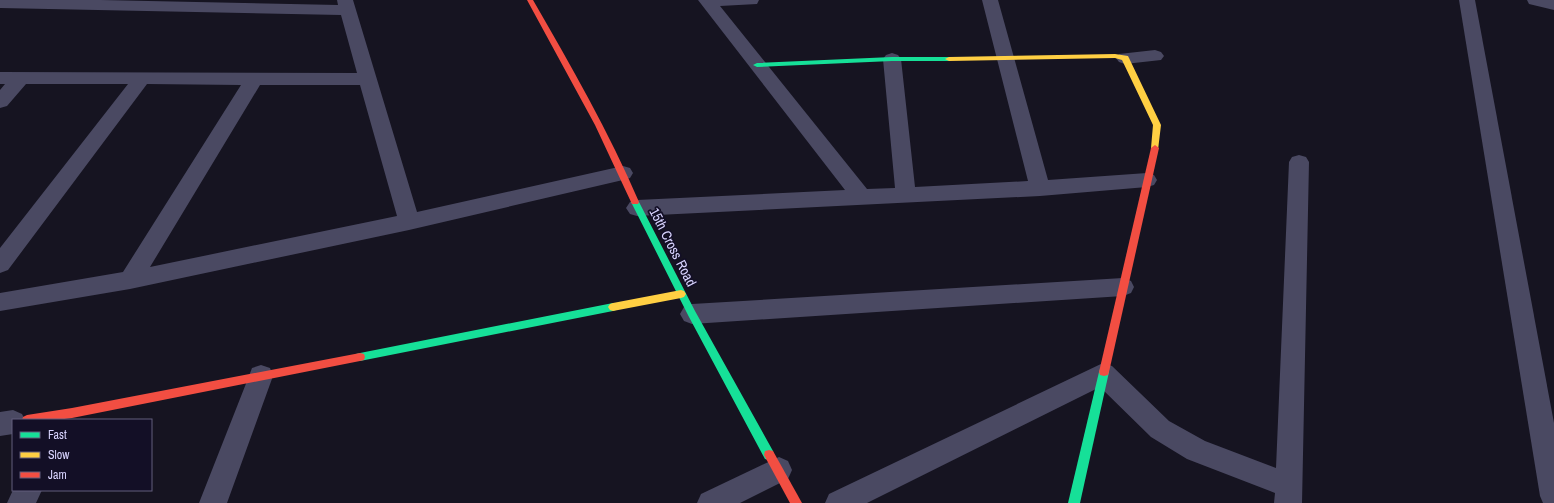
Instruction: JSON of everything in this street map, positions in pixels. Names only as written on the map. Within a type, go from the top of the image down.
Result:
[{"type":"street","name":"15th Cross Road","points":[[530,0],[575,80],[623,173],[637,208],[681,294],[796,503]]},
{"type":"street","points":[[707,1],[751,0]]},
{"type":"street","points":[[990,0],[1040,188]]},
{"type":"street","points":[[1467,0],[1554,496]]},
{"type":"street","points":[[1534,0],[1554,4]]},
{"type":"street","points":[[707,1],[862,197]]},
{"type":"street","points":[[0,3],[346,5],[409,222]]},
{"type":"street","points":[[757,65],[892,59],[1005,59],[1115,56],[1125,58],[1155,56]]},
{"type":"street","points":[[1074,503],[1156,142],[1157,125],[1125,58]]},
{"type":"street","points":[[892,59],[906,194]]},
{"type":"street","points":[[0,78],[141,80],[368,79]]},
{"type":"street","points":[[0,102],[21,78]]},
{"type":"street","points":[[130,280],[254,79]]},
{"type":"street","points":[[0,264],[141,80]]},
{"type":"street","points":[[1103,374],[1160,429],[1196,450],[1288,494],[1299,162]]},
{"type":"street","points":[[0,302],[130,280],[409,222],[623,173]]},
{"type":"street","points":[[637,208],[1040,188],[1147,180]]},
{"type":"street","points":[[692,314],[1123,287]]},
{"type":"street","points":[[38,419],[70,416],[261,376],[681,294]]},
{"type":"street","points":[[839,503],[1103,374]]},
{"type":"street","points":[[213,503],[261,376]]},
{"type":"street","points":[[0,424],[12,422]]},
{"type":"street","points":[[711,503],[779,470]]},
{"type":"street","points":[[21,503],[27,491]]},
{"type":"traffic: fast","points":[[757,65],[892,59],[949,59]]},
{"type":"traffic: fast","points":[[635,202],[692,314],[769,455]]},
{"type":"traffic: fast","points":[[360,357],[613,307]]},
{"type":"traffic: fast","points":[[1074,503],[1104,372]]},
{"type":"traffic: slow","points":[[949,59],[1115,56],[1125,58],[1157,125],[1155,148]]},
{"type":"traffic: slow","points":[[613,307],[681,294]]},
{"type":"traffic: jam","points":[[530,0],[572,74],[612,150],[635,202]]},
{"type":"traffic: jam","points":[[1104,372],[1155,148]]},
{"type":"traffic: jam","points":[[33,419],[72,413],[360,357]]},
{"type":"traffic: jam","points":[[769,455],[796,503]]}]
